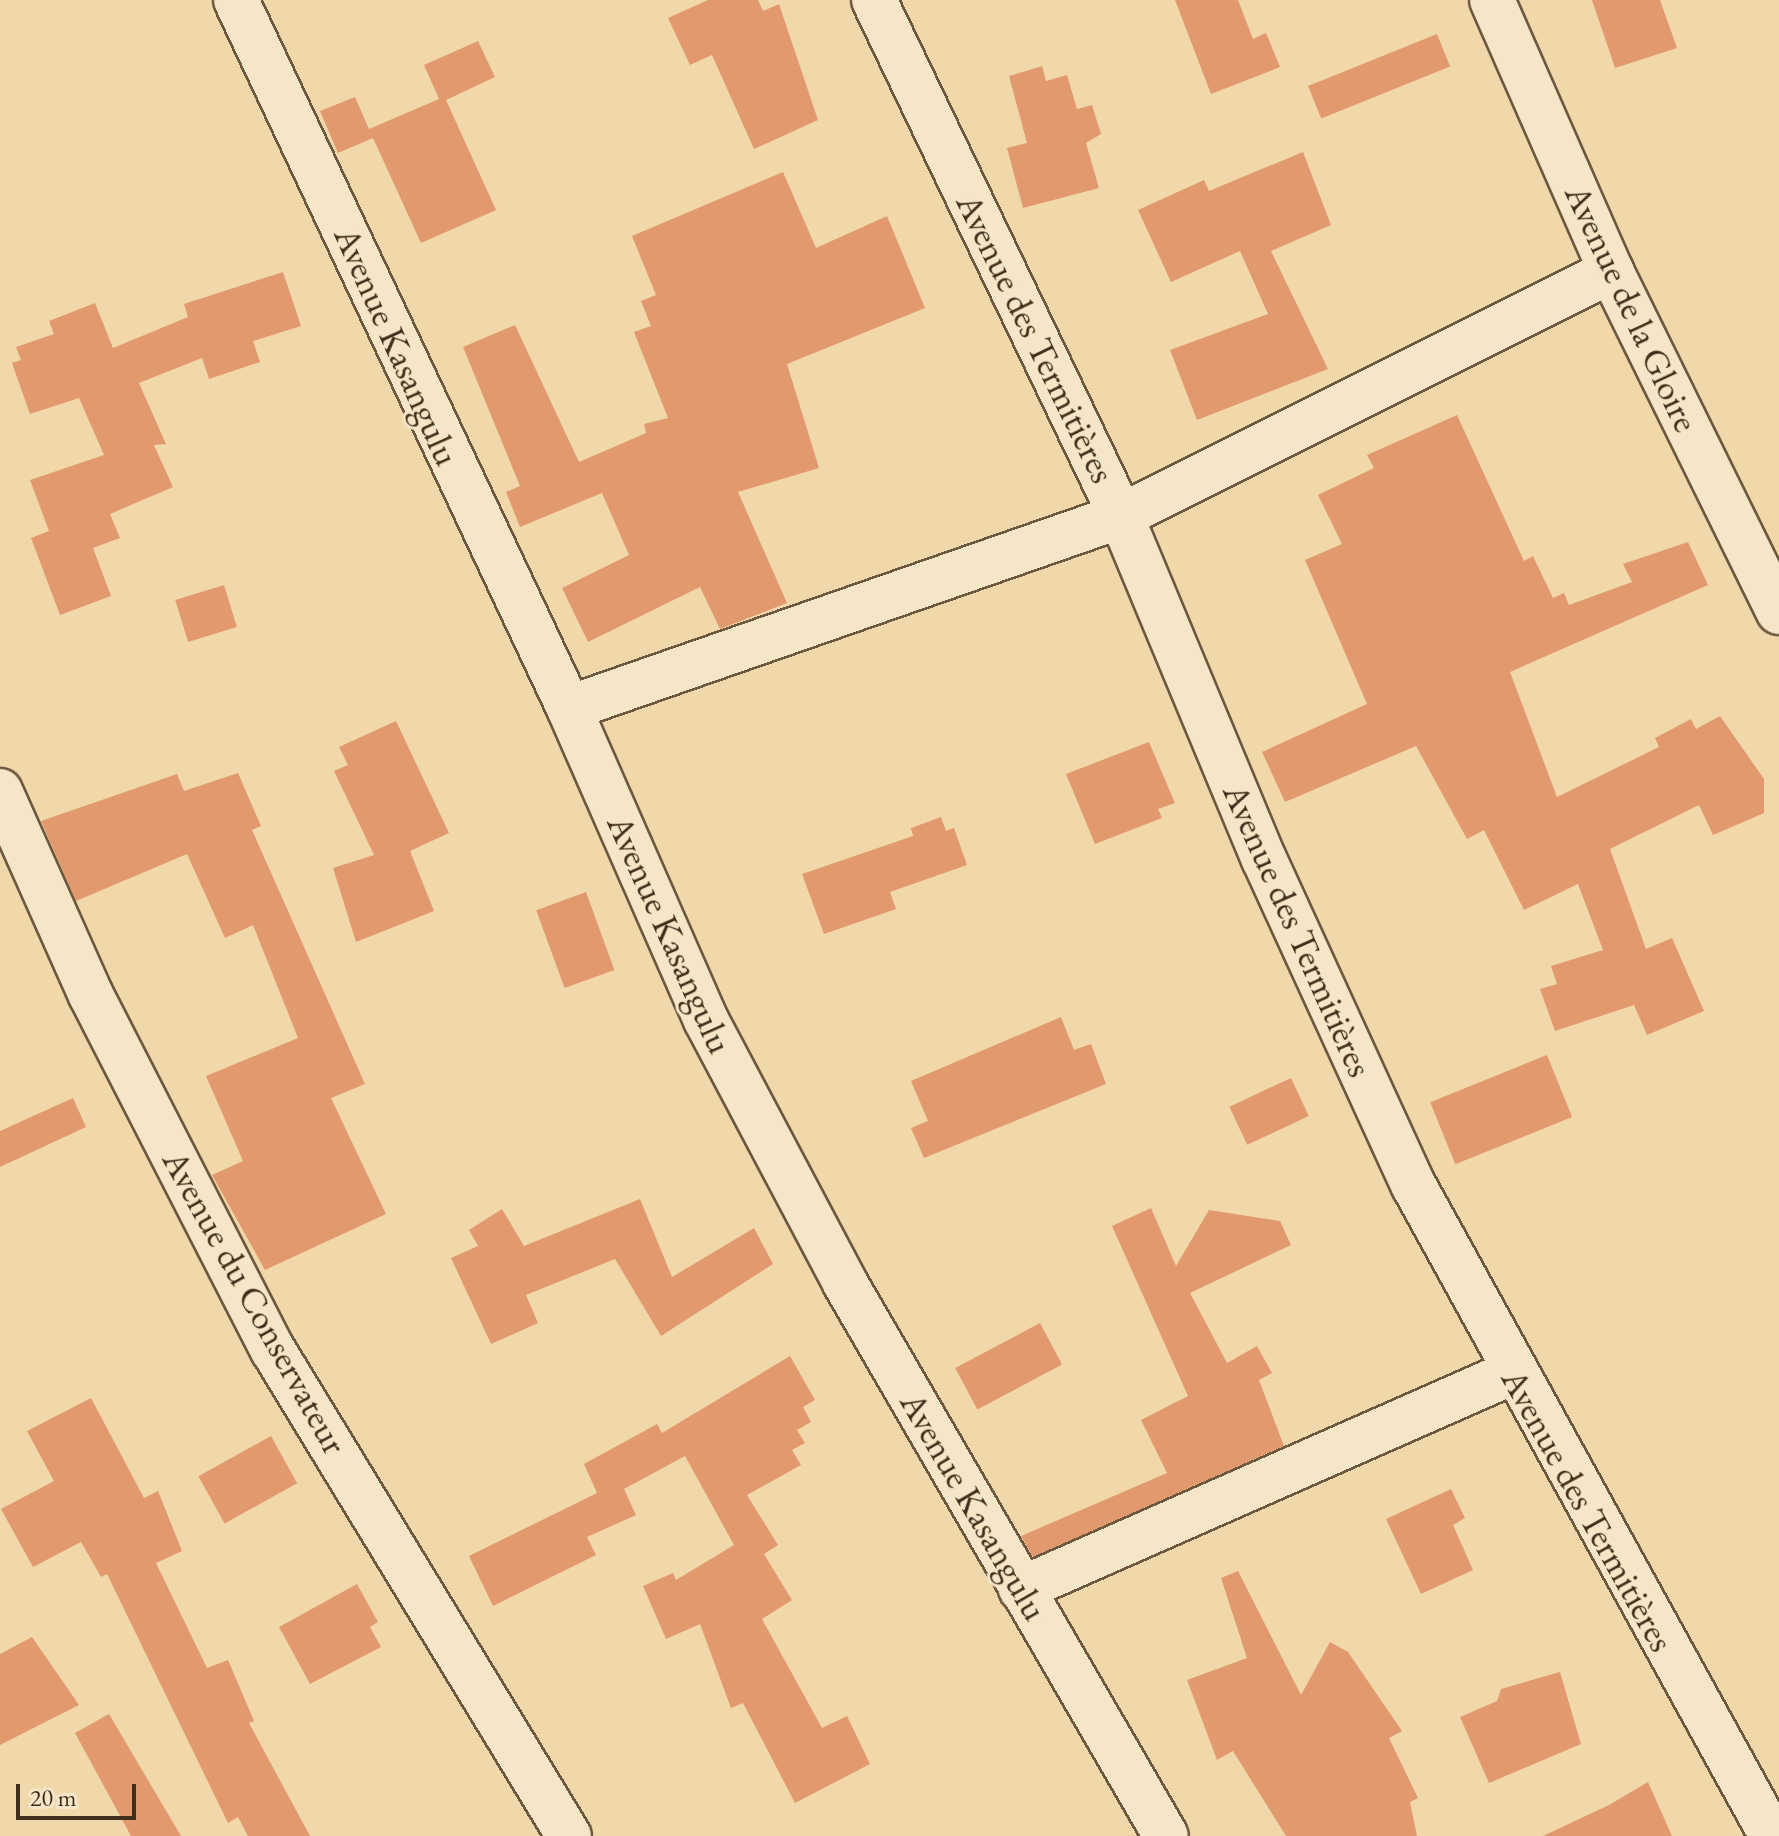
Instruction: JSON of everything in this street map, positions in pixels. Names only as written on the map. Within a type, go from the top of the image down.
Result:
[{"type":"street","name":"Avenue Kasangulu","points":[[236,0],[569,708],[706,1020],[1021,1589],[1166,1836]]},
{"type":"street","name":"Avenue des Termitières","points":[[874,0],[1121,516],[1336,1021],[1513,1372],[1772,1836]]},
{"type":"street","name":"Avenue de la Gloire","points":[[1492,0],[1611,271],[1779,612]]},
{"type":"street","points":[[569,708],[1121,516],[1611,271]]},
{"type":"street","name":"Avenue du Conservateur","points":[[0,791],[91,995],[273,1350],[569,1836]]},
{"type":"street","points":[[1021,1589],[1513,1372]]},
{"type":"building","points":[[708,0],[758,0],[763,11],[779,4],[818,120],[754,149],[712,55],[690,65],[668,18]]},
{"type":"building","points":[[1175,0],[1238,0],[1253,39],[1266,33],[1280,67],[1211,94]]},
{"type":"building","points":[[1592,0],[1660,0],[1677,48],[1615,68]]},
{"type":"building","points":[[1437,34],[1450,66],[1321,119],[1308,86]]},
{"type":"building","points":[[478,41],[495,77],[446,100],[496,210],[421,243],[373,138],[338,153],[320,111],[355,97],[369,129],[439,99],[424,65]]},
{"type":"building","points":[[1042,66],[1046,81],[1067,75],[1077,109],[1092,105],[1101,134],[1086,143],[1099,188],[1023,208],[1007,148],[1027,143],[1009,76]]},
{"type":"building","points":[[1303,152],[1331,225],[1271,251],[1328,369],[1197,420],[1170,350],[1268,314],[1240,251],[1171,282],[1138,210],[1204,180],[1209,191]]},
{"type":"building","points":[[783,172],[816,248],[887,216],[925,308],[787,364],[819,468],[738,492],[787,603],[720,629],[700,587],[588,642],[562,588],[629,555],[602,493],[520,527],[506,492],[520,486],[463,347],[515,325],[579,462],[646,433],[644,424],[668,418],[634,332],[651,326],[641,301],[656,295],[632,236]]},
{"type":"building","points":[[283,272],[301,326],[253,341],[260,362],[209,379],[202,358],[139,383],[166,444],[154,445],[173,487],[110,514],[120,538],[93,548],[111,596],[60,615],[31,538],[49,531],[30,480],[104,455],[79,398],[30,414],[12,363],[21,360],[16,347],[54,334],[49,321],[95,303],[113,348],[188,317],[184,304]]},
{"type":"building","points":[[1457,415],[1524,561],[1533,556],[1553,598],[1564,593],[1569,605],[1632,582],[1623,564],[1688,542],[1708,585],[1510,672],[1557,797],[1659,747],[1655,738],[1691,719],[1696,729],[1720,716],[1764,779],[1764,813],[1713,835],[1699,805],[1610,849],[1646,949],[1672,938],[1704,1011],[1647,1035],[1634,1005],[1555,1031],[1540,989],[1557,984],[1551,966],[1603,950],[1578,884],[1524,910],[1484,830],[1467,839],[1416,746],[1285,802],[1262,752],[1367,704],[1305,560],[1342,544],[1318,495],[1374,468],[1367,455]]},
{"type":"building","points":[[224,585],[237,627],[188,642],[175,600]]},
{"type":"building","points":[[396,721],[449,833],[410,851],[434,911],[356,942],[333,868],[374,855],[334,771],[348,765],[339,747]]},
{"type":"building","points":[[1149,742],[1175,803],[1158,809],[1162,818],[1095,844],[1066,774]]},
{"type":"building","points":[[238,773],[261,826],[252,830],[365,1084],[331,1098],[386,1214],[265,1270],[212,1175],[243,1161],[206,1076],[298,1038],[253,925],[225,938],[187,854],[76,901],[41,821],[177,774],[184,791]]},
{"type":"building","points":[[941,817],[946,831],[954,828],[967,865],[890,892],[896,909],[824,934],[802,874],[913,836],[911,828]]},
{"type":"building","points":[[586,892],[614,970],[565,988],[536,910]]},
{"type":"building","points":[[1061,1017],[1074,1050],[1091,1044],[1106,1084],[924,1158],[911,1128],[928,1121],[911,1081]]},
{"type":"building","points":[[1547,1055],[1572,1117],[1455,1164],[1430,1102]]},
{"type":"building","points":[[1291,1078],[1309,1116],[1247,1145],[1229,1107]]},
{"type":"building","points":[[73,1098],[86,1127],[0,1167],[0,1131]]},
{"type":"building","points":[[640,1199],[672,1277],[754,1228],[773,1264],[661,1336],[615,1259],[526,1295],[538,1323],[491,1344],[451,1258],[478,1246],[469,1230],[502,1209],[524,1246]]},
{"type":"building","points":[[1151,1208],[1176,1266],[1209,1210],[1280,1221],[1291,1245],[1190,1293],[1227,1363],[1257,1346],[1272,1373],[1259,1380],[1284,1446],[1033,1557],[1021,1536],[1167,1473],[1141,1420],[1188,1396],[1112,1226]]},
{"type":"building","points":[[1040,1323],[1062,1364],[977,1410],[955,1368]]},
{"type":"building","points":[[790,1356],[815,1400],[803,1407],[811,1422],[797,1430],[805,1443],[792,1450],[801,1465],[747,1495],[778,1545],[764,1554],[792,1600],[762,1619],[822,1728],[847,1716],[870,1764],[795,1803],[743,1703],[731,1708],[700,1624],[666,1639],[643,1586],[673,1573],[676,1580],[734,1545],[685,1456],[624,1489],[636,1515],[587,1537],[596,1555],[493,1606],[469,1556],[597,1493],[584,1464],[657,1424],[662,1433]]},
{"type":"building","points":[[91,1398],[144,1498],[158,1491],[182,1551],[156,1563],[207,1668],[228,1660],[254,1721],[249,1723],[310,1836],[248,1836],[238,1817],[228,1823],[107,1574],[101,1577],[81,1542],[33,1567],[1,1509],[54,1481],[27,1431]]},
{"type":"building","points":[[271,1436],[297,1483],[225,1523],[198,1476]]},
{"type":"building","points":[[1451,1489],[1465,1518],[1453,1525],[1473,1570],[1421,1594],[1386,1519]]},
{"type":"building","points":[[1238,1571],[1301,1695],[1330,1642],[1348,1652],[1402,1731],[1389,1738],[1418,1798],[1410,1802],[1417,1836],[1286,1836],[1233,1751],[1217,1760],[1187,1680],[1247,1658],[1221,1578]]},
{"type":"building","points":[[357,1584],[378,1622],[370,1627],[381,1647],[310,1684],[279,1627]]},
{"type":"building","points":[[32,1637],[79,1705],[0,1745],[0,1654]]},
{"type":"building","points":[[1560,1672],[1581,1744],[1489,1783],[1460,1717],[1497,1701],[1501,1689]]},
{"type":"building","points":[[109,1714],[181,1836],[131,1836],[75,1733]]},
{"type":"building","points":[[1648,1782],[1672,1836],[1543,1836],[1609,1805]]}]
